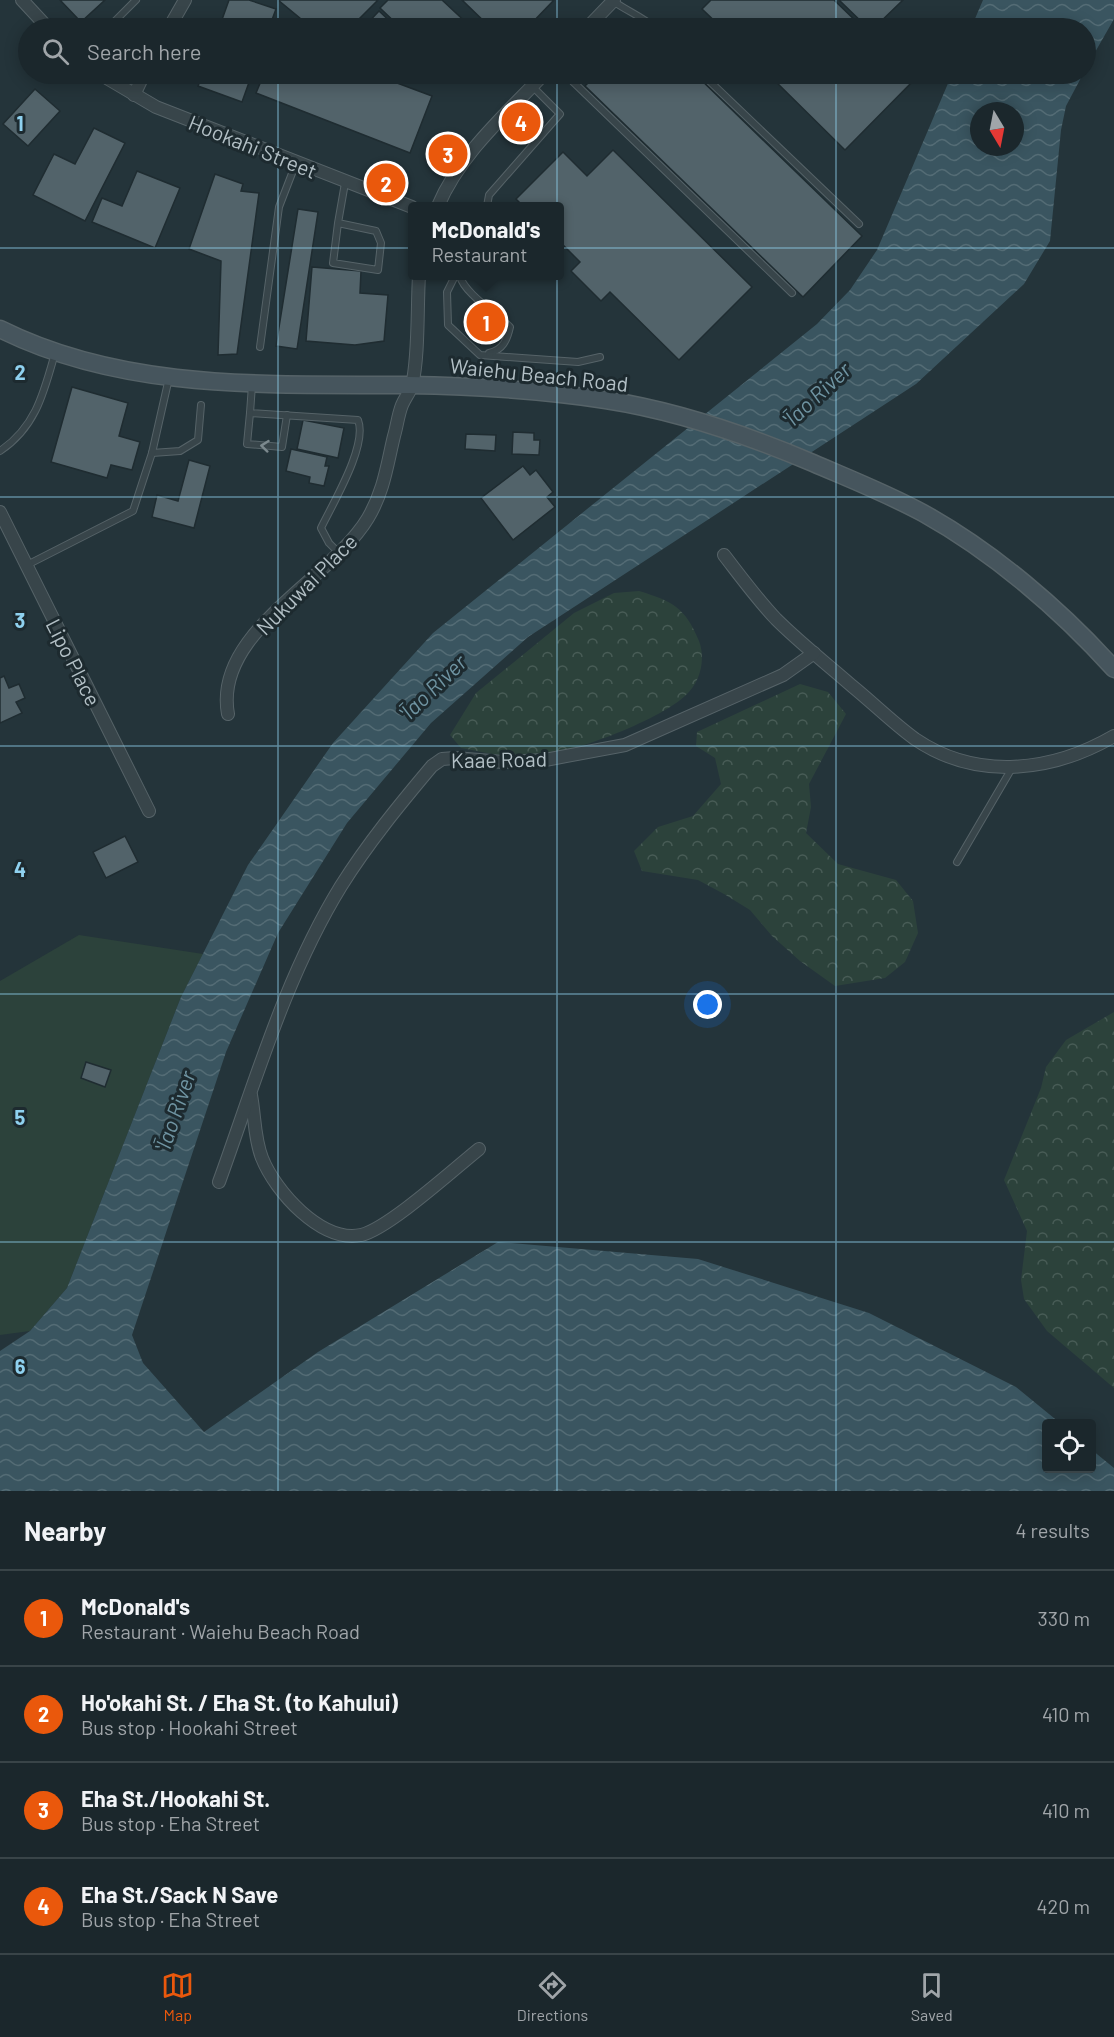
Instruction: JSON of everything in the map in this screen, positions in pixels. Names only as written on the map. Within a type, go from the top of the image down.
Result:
[{"type":"street","points":[[22,0],[39,18]]},
{"type":"street","points":[[175,18],[184,1]]},
{"type":"street","points":[[597,18],[614,1]]},
{"type":"street","name":"Hookahi Street","points":[[116,84],[134,95],[194,123],[408,206]]},
{"type":"street","points":[[134,95],[139,84]]},
{"type":"street","points":[[441,202],[455,174],[470,153],[532,86]]},
{"type":"street","points":[[412,385],[419,280]]},
{"type":"street","name":"Waiehu Beach Road","points":[[0,329],[55,352],[170,377],[252,384],[412,385],[608,400],[735,431],[923,513],[981,550],[1038,596],[1093,645],[1114,669]]},
{"type":"street","name":"Nukuwai Place","points":[[228,714],[226,692],[229,677],[256,634],[356,536],[377,500],[390,460],[400,411],[412,385]]},
{"type":"street","name":"Lipo Place","points":[[0,512],[149,811]]},
{"type":"street","points":[[724,555],[759,601],[814,653],[917,740],[944,754],[972,763],[1012,768],[1042,765],[1071,758],[1114,736]]},
{"type":"street","name":"Kaae Road","points":[[219,1182],[305,954],[341,887],[383,824],[432,766],[442,759],[455,758],[503,762],[545,760],[625,745],[783,675],[814,653]]},
{"type":"street","name":"Kaae Road","points":[[251,1094],[258,1143],[276,1184],[296,1207],[338,1233],[360,1235],[384,1225],[478,1149]]},
{"type":"lane","points":[[118,18],[136,0]]},
{"type":"lane","points":[[614,1],[632,15],[645,18]]},
{"type":"lane","points":[[575,84],[792,293]]},
{"type":"lane","points":[[712,84],[859,225]]},
{"type":"lane","points":[[488,202],[489,195],[560,114],[532,86]]},
{"type":"lane","points":[[260,347],[279,207],[296,163]]},
{"type":"lane","points":[[338,223],[376,231],[381,243],[378,270],[333,263],[338,223],[345,183]]},
{"type":"lane","points":[[455,280],[447,292],[448,325],[480,355],[578,362],[600,357]]},
{"type":"lane","points":[[460,280],[466,290],[491,308],[510,327],[507,339],[497,351],[480,355]]},
{"type":"lane","points":[[0,451],[22,434],[36,412],[55,352]]},
{"type":"lane","points":[[26,565],[133,511],[152,453],[170,377]]},
{"type":"lane","points":[[252,384],[247,444],[282,447],[287,416]]},
{"type":"lane","points":[[152,453],[180,451],[198,440],[201,405]]},
{"type":"lane","points":[[250,413],[358,420],[361,428],[355,454],[321,528],[329,543],[340,553]]},
{"type":"lane","points":[[957,862],[1012,768]]},
{"type":"green space","points":[[639,591],[660,598],[676,607],[688,620],[699,641],[702,663],[698,677],[691,690],[673,705],[655,716],[609,736],[585,745],[541,756],[509,756],[461,748],[450,735],[476,693],[574,613],[614,593]]},
{"type":"green space","points":[[800,684],[828,692],[846,714],[809,784],[811,807],[806,833],[838,864],[896,880],[913,901],[918,933],[905,962],[885,978],[835,986],[800,961],[772,936],[750,910],[698,880],[642,871],[634,851],[658,827],[693,816],[721,784],[715,758],[696,746],[697,732]]},
{"type":"green space","points":[[79,935],[203,954],[181,997],[67,1288],[30,1331],[0,1335],[0,981]]},
{"type":"green space","points":[[1114,1012],[1114,1388],[1047,1331],[1024,1299],[1021,1280],[1027,1231],[1004,1180],[1041,1088],[1046,1067],[1066,1040]]},
{"type":"water","points":[[983,0],[1114,0],[1114,19],[1096,50],[1096,18],[975,18]]},
{"type":"water","name":"ʻĪao River","points":[[948,84],[1078,84],[1066,106],[1061,130],[1050,241],[1024,284],[916,384],[528,637],[431,723],[347,823],[278,933],[226,1052],[132,1335],[143,1363],[204,1432],[318,1352],[498,1242],[698,1259],[869,1313],[1016,1387],[1055,1419],[1042,1419],[1042,1473],[1096,1473],[1096,1453],[1114,1468],[1114,1491],[0,1491],[0,1351],[30,1331],[67,1288],[181,997],[248,865],[333,743],[433,633],[817,324],[850,290],[877,250]]},
{"type":"building","points":[[60,0],[105,0],[85,18],[77,18]]},
{"type":"building","points":[[229,0],[249,0],[276,9],[273,18],[223,18]]},
{"type":"building","points":[[278,0],[378,0],[360,18],[300,18]]},
{"type":"building","points":[[388,0],[442,0],[461,18],[390,18],[380,8]]},
{"type":"building","points":[[462,0],[554,0],[537,18],[481,18]]},
{"type":"building","points":[[711,0],[834,0],[853,18],[711,18],[702,9]]},
{"type":"building","points":[[839,0],[903,0],[884,18],[858,18]]},
{"type":"building","points":[[379,11],[386,18],[372,18]]},
{"type":"building","points":[[199,84],[248,84],[242,102],[198,86]]},
{"type":"building","points":[[260,84],[400,84],[432,96],[410,153],[256,93]]},
{"type":"building","points":[[587,84],[705,84],[862,236],[803,297],[585,86]]},
{"type":"building","points":[[778,84],[910,84],[845,150]]},
{"type":"building","points":[[35,89],[60,111],[28,146],[3,124]]},
{"type":"building","points":[[94,128],[125,143],[85,221],[33,195],[54,154],[75,164]]},
{"type":"building","points":[[613,150],[752,287],[679,360],[610,292],[601,301],[571,271],[580,262],[564,246],[564,202],[519,202],[516,199],[563,152],[587,176]]},
{"type":"building","points":[[137,171],[180,188],[155,248],[92,222],[102,198],[122,206]]},
{"type":"building","points":[[215,174],[243,184],[241,191],[259,193],[237,354],[218,355],[221,261],[189,249]]},
{"type":"building","points":[[298,209],[318,212],[297,349],[276,346]]},
{"type":"building","points":[[312,267],[361,271],[360,293],[388,295],[384,341],[355,345],[306,341]]},
{"type":"building","points":[[480,303],[505,327],[506,332],[494,343],[466,317]]},
{"type":"building","points":[[72,387],[128,403],[119,436],[140,442],[132,470],[111,465],[107,478],[51,462]]},
{"type":"building","points":[[303,420],[344,428],[338,458],[297,449]]},
{"type":"building","points":[[513,432],[534,433],[534,440],[540,440],[539,455],[512,454]]},
{"type":"building","points":[[466,434],[496,435],[495,451],[465,449]]},
{"type":"building","points":[[291,449],[327,457],[325,466],[329,466],[324,486],[309,483],[310,477],[286,471]]},
{"type":"building","points":[[189,460],[210,466],[194,528],[152,517],[157,495],[178,501]]},
{"type":"building","points":[[523,466],[530,475],[536,470],[553,492],[547,497],[555,507],[513,540],[481,498]]},
{"type":"building","points":[[4,676],[9,688],[19,684],[25,698],[16,702],[22,713],[0,723],[0,678]]},
{"type":"building","points":[[125,836],[138,862],[106,878],[93,852]]},
{"type":"building","points":[[86,1062],[111,1070],[105,1087],[81,1078]]},
{"type":"place","name":"Eha St./Sack N Save","points":[[521,122]]},
{"type":"place","name":"Eha St./Hookahi St.","points":[[448,154]]},
{"type":"place","name":"Ho'okahi St. / Eha St. (to Kahului)","points":[[386,183]]},
{"type":"place","name":"McDonald's","points":[[486,322]]}]
